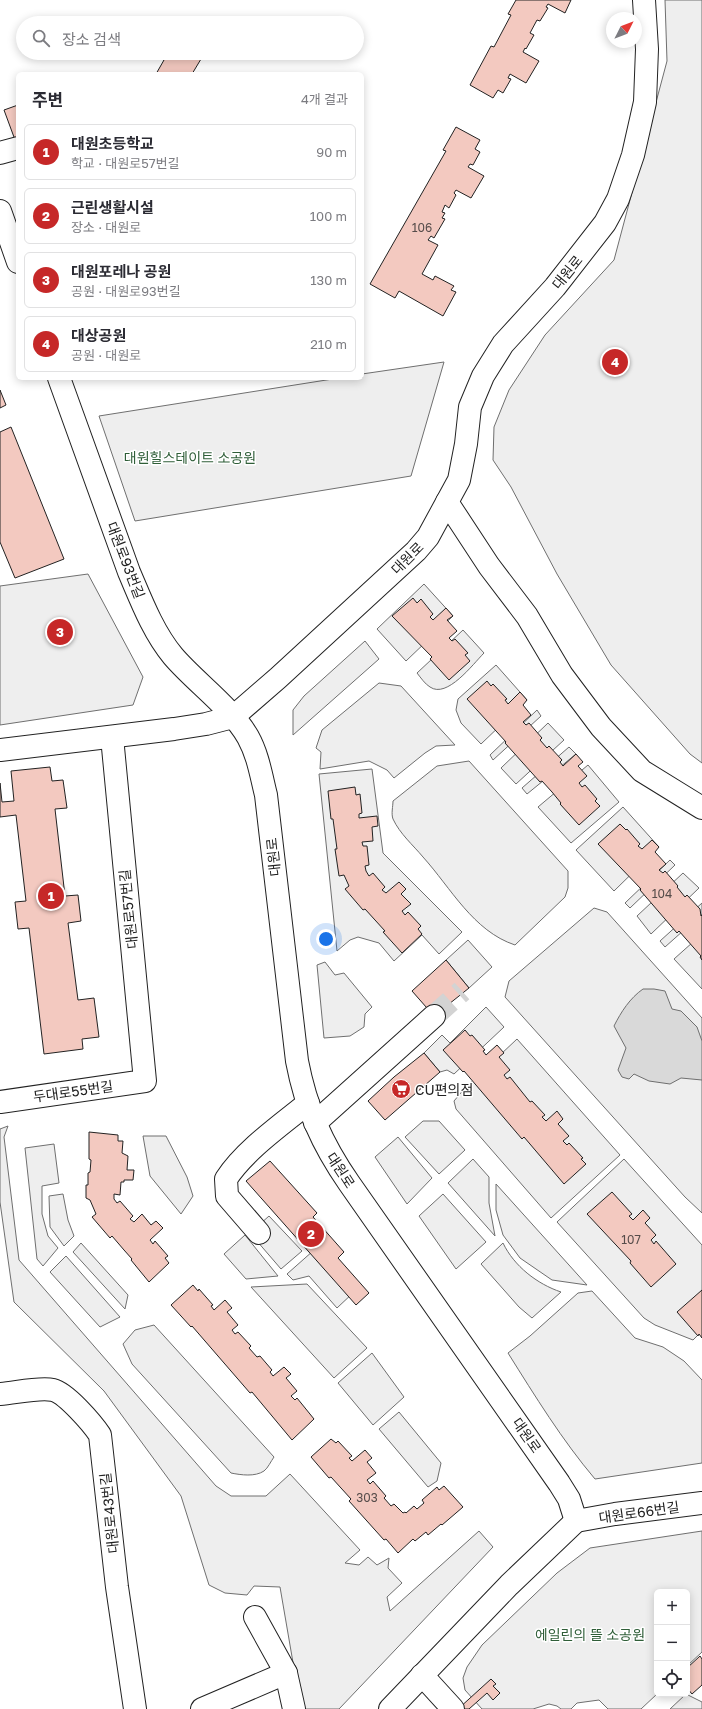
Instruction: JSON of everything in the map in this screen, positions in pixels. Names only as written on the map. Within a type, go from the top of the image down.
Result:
[{"type":"street","name":"대원로","points":[[576,1521],[569,1500],[559,1483],[349,1183],[323,1142],[311,1113],[301,1079],[292,1030],[266,795],[257,757],[248,736],[233,717],[278,678],[416,551],[428,537],[459,480],[466,444],[470,408],[483,376],[503,344],[555,287],[605,223],[618,200],[634,155],[645,102],[647,49],[644,0]]},
{"type":"street","points":[[0,153],[16,149]]},
{"type":"street","points":[[0,211],[16,256]]},
{"type":"street","name":"대원로93번길","points":[[60,380],[129,572],[142,602],[157,631],[172,655],[233,717]]},
{"type":"street","points":[[447,502],[489,566],[527,616],[562,675],[601,727],[642,771],[702,808]]},
{"type":"street","points":[[0,750],[206,724],[233,717]]},
{"type":"street","name":"대원로57번길","points":[[112,737],[145,1081]]},
{"type":"street","points":[[259,1233],[227,1196],[226,1179],[233,1168],[246,1155],[311,1113],[434,1016]]},
{"type":"street","name":"두대로55번길","points":[[0,1102],[145,1081]]},
{"type":"street","name":"대원로43번길","points":[[0,1394],[52,1390],[61,1392],[100,1435],[117,1587],[135,1709]]},
{"type":"street","name":"대원로66번길","points":[[576,1521],[638,1510],[702,1503]]},
{"type":"street","points":[[390,1709],[553,1542],[576,1521]]},
{"type":"street","points":[[255,1617],[286,1673],[294,1709]]},
{"type":"street","points":[[202,1709],[286,1673]]},
{"type":"street","points":[[422,1675],[453,1709]]},
{"type":"green space","points":[[665,0],[702,0],[702,763],[690,754],[611,665],[557,574],[511,487],[493,460],[494,427],[509,390],[545,335],[614,260],[667,61]]},
{"type":"green space","name":"대원힐스테이트 소공원","points":[[444,362],[411,476],[135,521],[99,416],[326,380],[364,380],[364,374]]},
{"type":"green space","points":[[88,574],[143,677],[133,705],[0,725],[0,586]]},
{"type":"green space","points":[[424,584],[453,616],[406,661],[377,629]]},
{"type":"green space","points":[[463,630],[484,653],[467,672],[452,684],[444,688],[437,689],[430,687],[417,673]]},
{"type":"green space","points":[[365,641],[379,659],[293,735],[293,710],[304,696]]},
{"type":"green space","points":[[496,665],[527,700],[481,744],[461,723],[456,710],[458,699]]},
{"type":"green space","points":[[379,683],[401,686],[455,745],[436,746],[394,778],[387,770],[369,761],[320,769],[321,752],[316,748],[322,730]]},
{"type":"green space","points":[[537,710],[541,716],[493,760],[490,755]]},
{"type":"green space","points":[[548,723],[564,740],[516,784],[501,768]]},
{"type":"green space","points":[[569,747],[576,754],[527,794],[522,788]]},
{"type":"green space","points":[[469,761],[568,871],[568,888],[565,897],[515,945],[487,930],[475,919],[403,834],[392,817],[393,801],[437,766]]},
{"type":"green space","points":[[588,765],[619,802],[571,843],[538,807]]},
{"type":"green space","points":[[372,769],[383,853],[462,932],[439,954],[422,935],[394,961],[379,943],[358,937],[350,940],[337,951],[319,774]]},
{"type":"green space","points":[[623,807],[659,847],[614,891],[576,850]]},
{"type":"green space","points":[[670,860],[675,865],[630,908],[625,903]]},
{"type":"green space","points":[[683,873],[699,888],[651,934],[637,916]]},
{"type":"green space","points":[[702,903],[702,914],[665,947],[660,941]]},
{"type":"green space","points":[[594,908],[607,912],[702,1018],[702,1213],[685,1197],[505,997],[509,981]]},
{"type":"green space","points":[[702,934],[702,989],[674,959]]},
{"type":"green space","points":[[468,940],[492,967],[469,988],[446,960]]},
{"type":"green space","points":[[325,962],[335,975],[344,973],[372,1007],[365,1014],[364,1027],[350,1036],[324,1038],[317,965]]},
{"type":"green space","points":[[486,1007],[504,1027],[454,1074],[447,1070],[440,1072],[424,1053],[442,1035],[450,1043]]},
{"type":"green space","points":[[517,1039],[620,1155],[551,1218],[456,1109],[454,1101],[465,1088]]},
{"type":"green space","points":[[423,1121],[439,1121],[465,1150],[439,1174],[405,1137]]},
{"type":"green space","points":[[8,1126],[4,1137],[19,1260],[216,1486],[231,1496],[266,1496],[290,1474],[360,1550],[345,1563],[359,1565],[368,1557],[377,1565],[389,1558],[388,1568],[402,1583],[387,1597],[390,1611],[479,1531],[493,1547],[339,1709],[301,1709],[280,1587],[254,1586],[247,1595],[225,1593],[209,1585],[181,1496],[104,1391],[14,1302],[0,1202],[0,1129]]},
{"type":"green space","points":[[143,1136],[166,1136],[187,1177],[193,1196],[181,1214],[150,1176]]},
{"type":"green space","points":[[398,1137],[432,1178],[407,1204],[375,1157]]},
{"type":"green space","points":[[54,1144],[59,1183],[42,1186],[42,1214],[48,1236],[58,1248],[43,1266],[37,1259],[25,1148]]},
{"type":"green space","points":[[473,1159],[489,1177],[489,1203],[495,1236],[448,1183]]},
{"type":"green space","points":[[624,1159],[702,1245],[702,1331],[693,1340],[655,1325],[644,1318],[557,1222]]},
{"type":"green space","points":[[496,1184],[587,1285],[552,1280],[520,1258],[503,1235],[496,1210]]},
{"type":"green space","points":[[63,1194],[68,1220],[74,1236],[64,1246],[50,1227],[49,1196]]},
{"type":"green space","points":[[443,1194],[486,1242],[456,1269],[419,1216]]},
{"type":"green space","points":[[269,1216],[302,1251],[281,1269],[250,1233]]},
{"type":"green space","points":[[245,1235],[278,1276],[246,1279],[224,1254]]},
{"type":"green space","points":[[81,1243],[128,1295],[125,1309],[73,1252]]},
{"type":"green space","points":[[322,1243],[354,1292],[337,1308],[309,1276],[293,1280],[287,1274]]},
{"type":"green space","points":[[503,1243],[513,1259],[527,1273],[543,1284],[561,1292],[532,1318],[519,1307],[481,1264]]},
{"type":"green space","points":[[66,1256],[120,1317],[100,1327],[50,1272]]},
{"type":"green space","points":[[307,1284],[367,1348],[334,1378],[251,1287]]},
{"type":"green space","points":[[592,1291],[635,1338],[663,1347],[684,1361],[702,1380],[702,1463],[595,1479],[549,1418],[508,1353],[530,1336],[578,1293]]},
{"type":"green space","points":[[154,1325],[274,1457],[264,1471],[252,1475],[231,1473],[132,1364],[123,1344],[135,1330]]},
{"type":"green space","points":[[372,1353],[404,1397],[373,1425],[338,1383]]},
{"type":"green space","points":[[399,1412],[441,1463],[437,1481],[428,1487],[379,1429]]},
{"type":"green space","name":"에일린의 뜰 소공원","points":[[702,1531],[702,1652],[690,1663],[690,1589],[654,1589],[654,1697],[641,1709],[608,1709],[599,1700],[577,1703],[571,1709],[561,1709],[557,1706],[549,1704],[533,1709],[482,1709],[465,1690],[463,1678],[467,1667],[482,1645],[557,1573],[590,1548]]},
{"type":"green space","points":[[690,1696],[702,1702],[702,1709],[670,1709],[683,1697]]},
{"type":"shaded area","points":[[643,989],[665,991],[672,1009],[681,1011],[697,1027],[702,1041],[702,1080],[681,1078],[670,1084],[649,1081],[634,1074],[629,1079],[622,1077],[618,1070],[626,1048],[614,1026],[626,1006]]},
{"type":"building","points":[[516,0],[571,0],[565,13],[548,4],[546,7],[548,8],[540,21],[537,20],[530,33],[534,35],[523,52],[539,61],[526,83],[510,74],[508,78],[511,79],[503,93],[498,90],[493,98],[470,85],[491,46],[494,47],[511,15],[508,14]]},
{"type":"building","points":[[164,60],[200,60],[193,72],[157,72]]},
{"type":"building","points":[[16,106],[16,143],[4,110]]},
{"type":"building","points":[[456,127],[480,140],[475,149],[480,152],[473,165],[470,164],[468,167],[484,176],[471,198],[456,190],[454,193],[456,195],[449,208],[445,205],[442,212],[445,213],[442,218],[445,219],[434,238],[431,236],[428,240],[438,245],[422,274],[433,280],[435,276],[454,286],[451,290],[456,292],[443,316],[399,291],[395,298],[370,284],[446,151],[443,150]]},
{"type":"building","points":[[0,390],[6,405],[0,408]]},
{"type":"building","points":[[11,427],[64,559],[15,578],[0,542],[0,432]]},
{"type":"building","points":[[413,598],[417,603],[421,599],[433,614],[430,617],[433,620],[446,608],[453,616],[447,620],[457,631],[449,638],[452,641],[455,639],[468,653],[465,655],[470,661],[449,680],[430,659],[432,657],[392,616]]},
{"type":"building","points":[[487,681],[491,686],[493,684],[507,699],[505,700],[508,704],[520,692],[527,700],[523,705],[531,715],[523,722],[526,725],[529,723],[542,738],[540,740],[547,748],[549,746],[562,760],[560,762],[563,766],[576,754],[583,762],[578,766],[587,776],[579,783],[582,787],[585,785],[597,799],[595,801],[600,806],[579,825],[560,804],[561,803],[552,792],[542,781],[540,782],[467,699]]},
{"type":"building","points":[[50,767],[52,781],[63,780],[67,808],[55,809],[65,896],[78,895],[81,921],[68,923],[78,1000],[94,998],[99,1037],[82,1039],[83,1049],[44,1054],[29,928],[18,929],[15,902],[26,901],[16,815],[0,817],[0,783],[2,802],[14,801],[11,771]]},
{"type":"building","points":[[355,787],[356,795],[360,794],[362,813],[359,814],[359,818],[377,816],[378,826],[372,827],[373,841],[362,842],[363,846],[367,846],[369,865],[365,866],[366,871],[369,876],[373,873],[385,887],[382,890],[386,893],[399,882],[406,889],[401,894],[411,904],[402,911],[405,915],[408,912],[421,926],[418,929],[422,934],[402,953],[383,932],[385,931],[365,909],[363,910],[345,889],[349,886],[344,875],[339,876],[335,849],[337,849],[333,819],[331,819],[328,791]]},
{"type":"building","points":[[620,824],[626,830],[627,829],[640,844],[638,846],[642,849],[652,840],[659,847],[655,852],[666,864],[659,870],[663,873],[665,871],[685,897],[687,895],[700,909],[701,916],[702,915],[702,960],[700,957],[701,956],[679,931],[677,933],[640,890],[641,889],[598,844]]},
{"type":"building","points":[[446,960],[469,988],[434,1016],[412,991]]},
{"type":"building","points":[[465,1030],[470,1036],[472,1035],[485,1050],[483,1051],[486,1055],[497,1045],[504,1053],[499,1057],[510,1070],[504,1075],[507,1079],[510,1077],[530,1102],[532,1101],[545,1115],[542,1117],[546,1121],[557,1111],[563,1119],[558,1124],[569,1136],[563,1141],[567,1145],[569,1143],[583,1158],[581,1159],[586,1164],[564,1184],[524,1137],[522,1139],[464,1071],[463,1072],[443,1050]]},
{"type":"building","name":"CU편의점","points":[[424,1053],[440,1072],[385,1120],[368,1101],[394,1077]]},
{"type":"building","points":[[89,1132],[118,1135],[118,1141],[123,1141],[122,1153],[128,1156],[127,1170],[134,1170],[133,1180],[124,1180],[124,1182],[121,1182],[120,1195],[114,1194],[114,1199],[117,1203],[120,1201],[133,1216],[130,1219],[134,1222],[142,1214],[151,1225],[156,1221],[163,1228],[150,1240],[153,1244],[155,1241],[168,1256],[165,1258],[169,1263],[149,1282],[112,1236],[110,1238],[92,1217],[96,1214],[90,1200],[86,1198],[86,1185],[88,1185],[88,1173],[90,1172],[91,1160],[89,1159]]},
{"type":"building","points":[[270,1161],[317,1213],[313,1217],[344,1252],[338,1258],[369,1293],[356,1305],[246,1181]]},
{"type":"building","points":[[612,1192],[632,1214],[629,1216],[633,1220],[643,1210],[650,1218],[645,1223],[656,1235],[651,1240],[654,1244],[656,1241],[676,1264],[651,1287],[630,1263],[631,1261],[587,1214]]},
{"type":"building","points":[[193,1285],[198,1291],[199,1289],[213,1305],[211,1306],[214,1310],[225,1300],[232,1308],[227,1312],[238,1325],[232,1330],[235,1334],[238,1332],[251,1346],[249,1348],[257,1357],[260,1356],[272,1370],[270,1372],[273,1376],[284,1367],[291,1374],[286,1378],[297,1391],[291,1396],[295,1400],[297,1398],[314,1419],[292,1440],[252,1392],[250,1393],[192,1326],[191,1327],[171,1305]]},
{"type":"building","points":[[702,1290],[702,1338],[699,1334],[698,1336],[677,1312]]},
{"type":"building","points":[[331,1439],[336,1443],[338,1441],[352,1456],[349,1458],[352,1461],[365,1450],[372,1458],[367,1462],[376,1473],[367,1480],[370,1484],[373,1481],[386,1496],[384,1498],[391,1506],[394,1504],[403,1513],[406,1513],[414,1506],[417,1509],[424,1503],[422,1500],[437,1487],[439,1490],[444,1486],[463,1507],[428,1535],[426,1532],[415,1541],[413,1539],[398,1553],[386,1539],[384,1540],[349,1501],[351,1499],[331,1477],[329,1478],[311,1457]]},
{"type":"building","points":[[700,1656],[702,1659],[702,1685],[692,1694],[690,1692],[690,1665]]},
{"type":"building","points":[[491,1679],[496,1684],[493,1686],[500,1693],[493,1700],[487,1693],[469,1709],[458,1709]]},
{"type":"tunnel","points":[[434,1016],[462,991]]},
{"type":"place","name":"대상공원","points":[[615,362]]},
{"type":"place","name":"대원포레나 공원","points":[[60,632]]},
{"type":"place","name":"대원초등학교","points":[[51,896]]},
{"type":"place","name":"CU편의점","points":[[401,1089]]},
{"type":"place","name":"근린생활시설","points":[[311,1234]]}]
